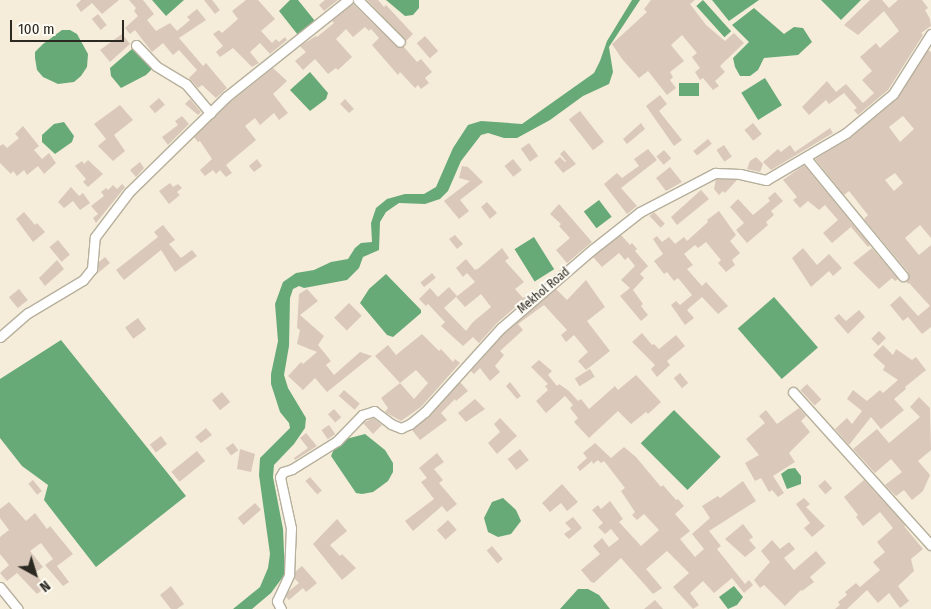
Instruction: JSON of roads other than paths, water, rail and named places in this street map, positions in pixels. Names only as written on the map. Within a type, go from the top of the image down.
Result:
[{"type":"street","points":[[0,338],[28,314],[82,280],[92,269],[95,237],[129,192],[226,98],[348,0]]},
{"type":"street","points":[[358,0],[400,42]]},
{"type":"street","name":"Mekhol Road","points":[[281,609],[277,601],[289,575],[291,528],[280,477],[283,472],[292,469],[337,441],[362,416],[374,411],[391,424],[401,428],[410,424],[425,412],[501,328],[593,249],[640,212],[715,173],[740,174],[766,180],[846,133],[893,94],[931,34]]},
{"type":"street","points":[[136,44],[156,66],[186,84],[210,113]]},
{"type":"street","points":[[806,158],[903,276]]},
{"type":"street","points":[[793,392],[931,546]]},
{"type":"street","points":[[0,587],[18,609]]}]
